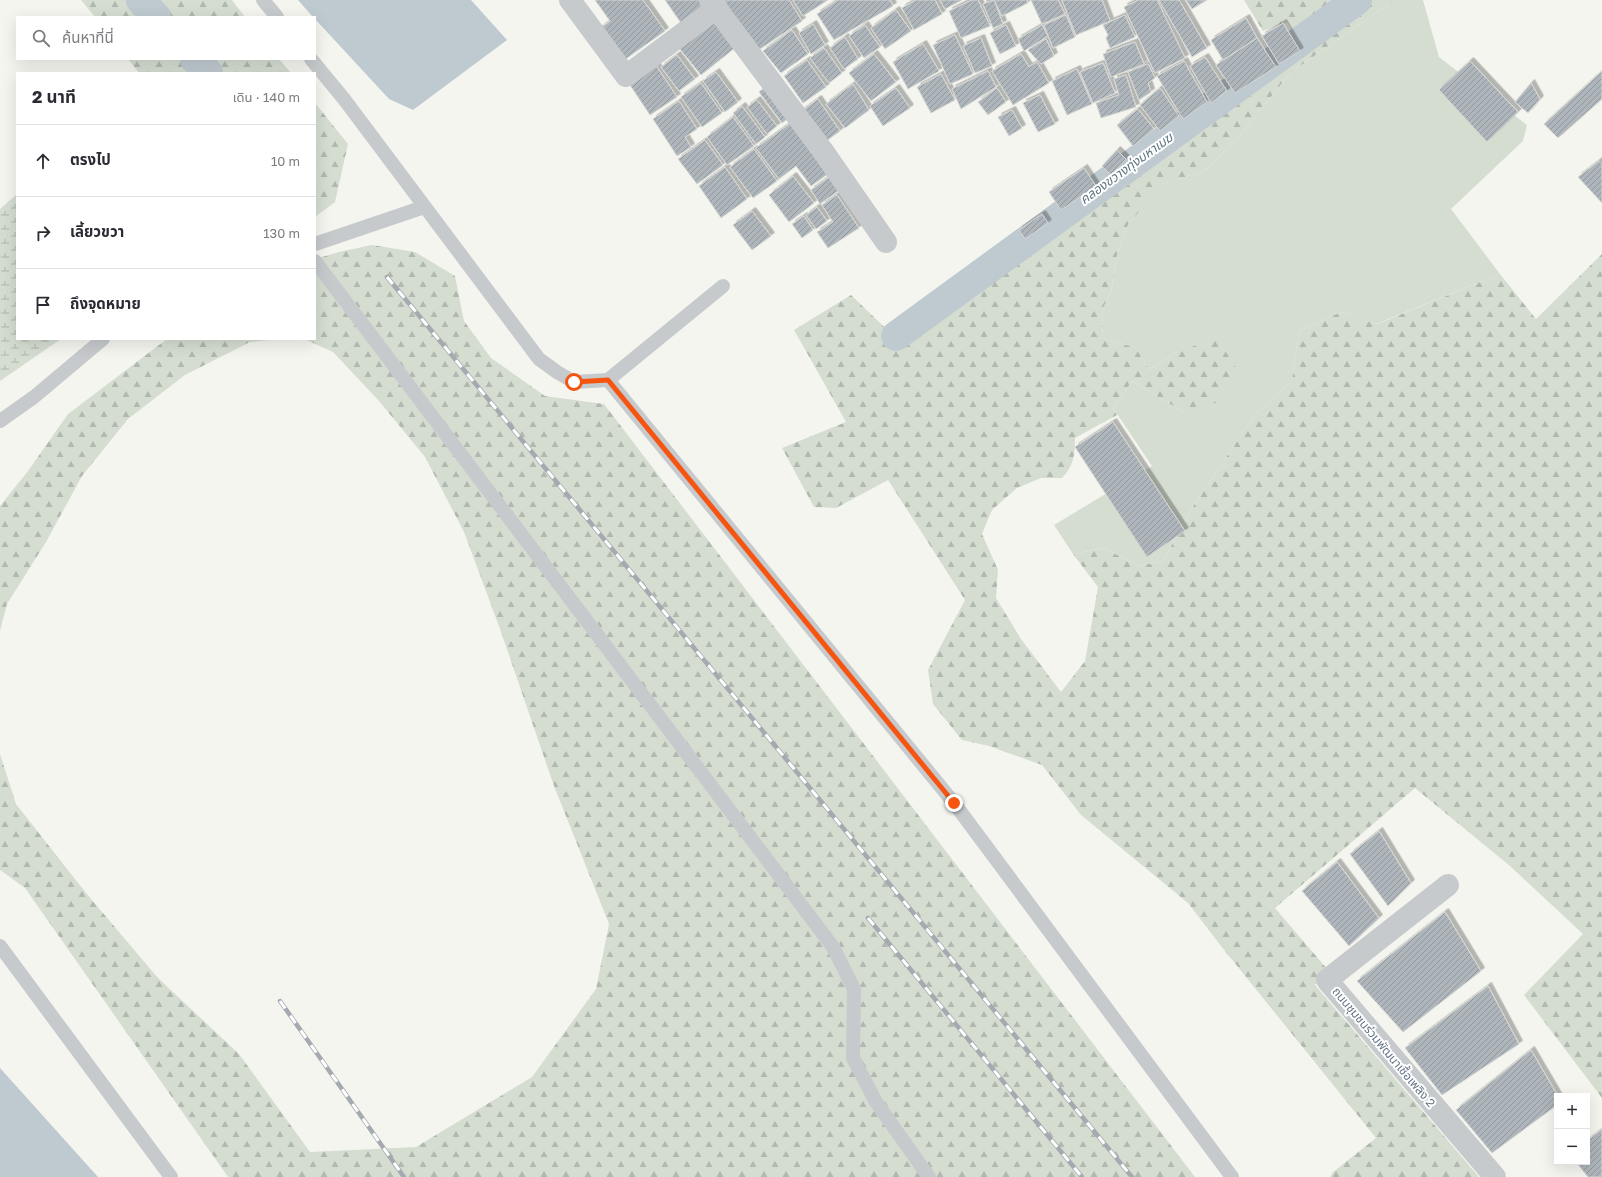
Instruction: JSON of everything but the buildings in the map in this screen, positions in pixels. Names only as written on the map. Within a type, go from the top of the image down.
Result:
[{"type":"street","points":[[570,0],[626,76],[713,4],[823,151],[886,242]]},
{"type":"street","name":"ถนนชุมชนร่วมพัฒนาเชื้อเพลิง 2","points":[[1448,885],[1327,980],[1495,1177]]},
{"type":"lane","points":[[263,0],[276,16]]},
{"type":"lane","points":[[312,60],[344,99],[539,359],[556,372],[574,382],[608,380],[723,286]]},
{"type":"lane","points":[[316,244],[424,207]]},
{"type":"lane","points":[[316,262],[833,947],[854,989],[853,1058],[876,1102],[929,1177]]},
{"type":"lane","points":[[0,421],[34,397],[102,340]]},
{"type":"lane","points":[[608,380],[954,803],[1232,1177]]},
{"type":"lane","points":[[0,946],[171,1177]]},
{"type":"green space","points":[[81,0],[232,0],[244,16],[94,16]]},
{"type":"green space","points":[[1244,0],[1394,0],[1290,73],[1241,134],[1205,171],[1162,184],[1128,225],[1117,255],[1111,292],[1102,310],[1103,338],[1136,348],[1149,370],[1177,352],[1217,338],[1236,368],[1217,402],[1189,415],[1132,381],[1113,408],[1117,415],[1075,438],[1073,460],[1069,469],[1062,478],[1041,478],[1017,488],[992,510],[982,534],[998,570],[996,598],[1021,639],[1061,692],[1085,661],[1098,587],[1073,554],[1104,548],[1138,566],[1163,561],[1194,505],[1255,415],[1292,380],[1299,331],[1341,312],[1377,324],[1500,274],[1536,319],[1602,254],[1602,1098],[1524,995],[1583,934],[1510,866],[1415,788],[1275,908],[1328,970],[1315,985],[1479,1177],[1330,1177],[1333,1172],[1376,1138],[1188,903],[1081,815],[1042,765],[989,746],[962,740],[933,704],[928,670],[965,600],[888,480],[836,508],[814,507],[782,448],[846,422],[794,330],[851,295],[902,344],[1022,253],[1305,49],[1287,22],[1263,31]]},
{"type":"green space","points":[[1394,0],[1423,0],[1439,57],[1527,125],[1523,141],[1451,209],[1500,274],[1376,324],[1341,312],[1299,331],[1292,380],[1255,415],[1194,505],[1163,561],[1138,566],[1104,548],[1073,554],[1054,525],[1152,466],[1113,408],[1132,381],[1189,415],[1177,352],[1149,370],[1136,348],[1103,338],[1102,310],[1111,292],[1117,255],[1128,225],[1161,184],[1205,171],[1241,134],[1290,73]]},
{"type":"green space","points":[[129,60],[280,60],[290,72],[138,72]]},
{"type":"green space","points":[[316,104],[348,144],[335,202],[316,216]]},
{"type":"green space","points":[[16,195],[16,340],[60,340],[0,381],[0,209]]},
{"type":"green space","points":[[372,245],[415,252],[455,276],[464,321],[491,358],[545,396],[604,404],[1195,1177],[228,1177],[25,888],[0,870],[0,754],[16,804],[86,893],[158,978],[239,1054],[310,1152],[416,1147],[532,1077],[596,989],[609,924],[554,786],[500,629],[464,532],[425,457],[379,401],[333,352],[306,340],[316,340],[316,259]]},
{"type":"green space","points":[[166,340],[271,340],[250,342],[185,375],[128,419],[82,476],[46,542],[7,604],[0,631],[0,506],[28,471],[68,414]]},
{"type":"shaded area","points":[[298,0],[471,0],[507,40],[413,110],[389,99],[316,20],[316,16],[312,16]]},
{"type":"shaded area","points":[[0,1068],[98,1177],[0,1177]]},
{"type":"waterway","points":[[141,0],[155,16]]},
{"type":"waterway","name":"คลองขวางทุ่งมหาเมฆ","points":[[896,336],[1357,0]]},
{"type":"waterway","points":[[196,60],[207,72]]},
{"type":"railway","points":[[387,277],[1132,1177]]},
{"type":"railway","points":[[868,918],[1082,1177]]},
{"type":"railway","points":[[280,1001],[404,1177]]},
{"type":"route","points":[[574,382],[608,380],[954,803]]}]
